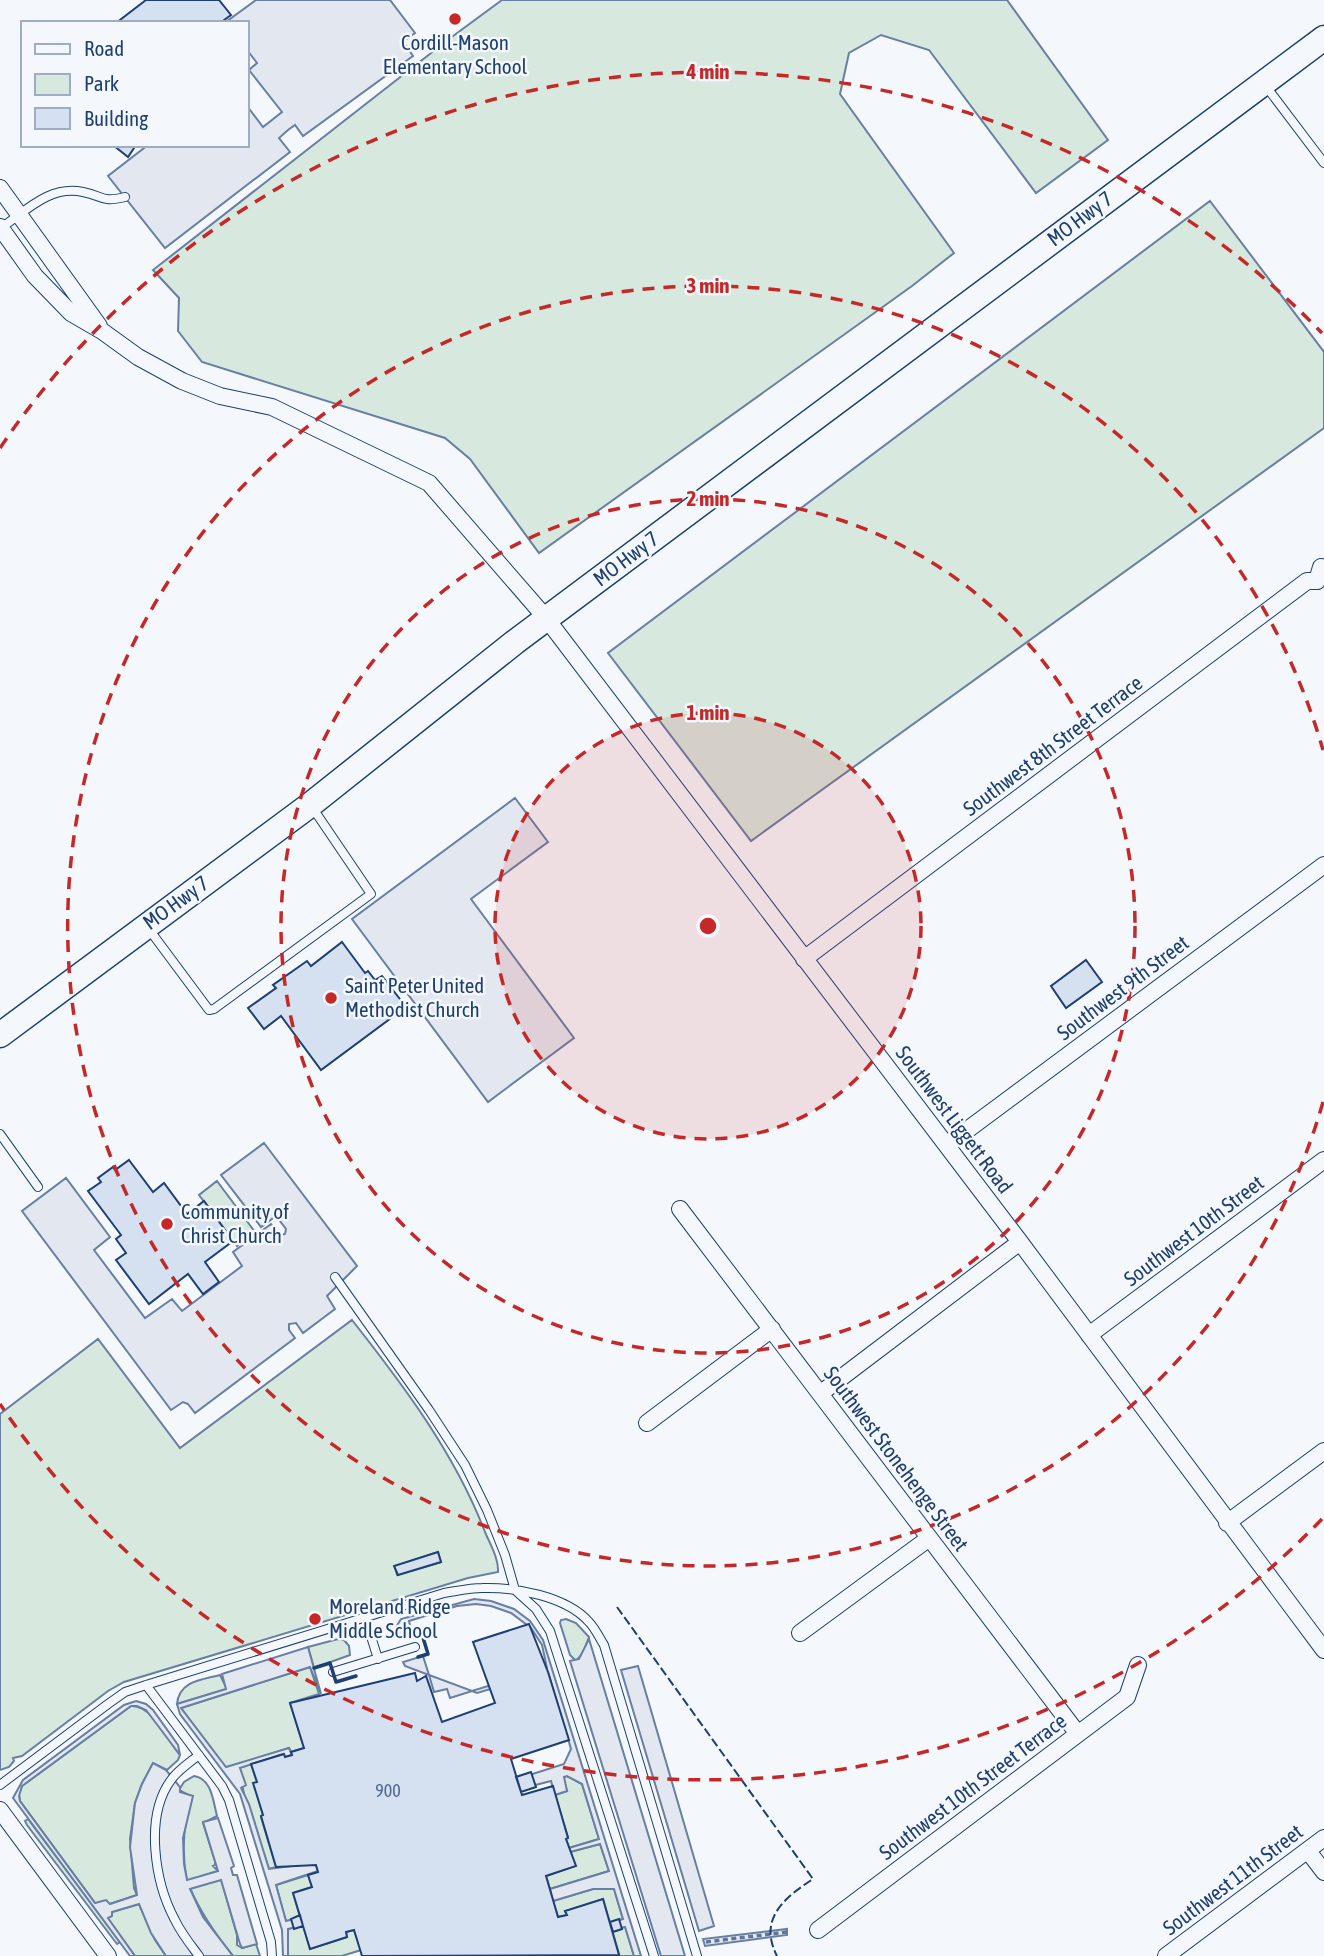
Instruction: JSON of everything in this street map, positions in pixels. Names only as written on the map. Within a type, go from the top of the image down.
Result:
[{"type":"main road","name":"MO Hwy 7","points":[[0,1035],[310,805],[546,618],[1324,38]]},
{"type":"street","points":[[0,188],[102,331]]},
{"type":"street","points":[[1,227],[35,276],[71,313],[102,331]]},
{"type":"street","name":"Southwest Liggett Road","points":[[102,331],[138,357],[182,381],[220,396],[272,407],[429,483],[546,618],[947,1145],[1324,1650]]},
{"type":"street","name":"Southwest 8th Street Terrace","points":[[804,959],[1307,581],[1321,578]]},
{"type":"street","name":"Southwest 9th Street","points":[[947,1145],[1324,864]]},
{"type":"street","name":"Southwest 10th Street","points":[[1090,1335],[1324,1160]]},
{"type":"street","name":"Southwest Stonehenge Street","points":[[680,1209],[1078,1734]]},
{"type":"street","points":[[821,1393],[1020,1242]]},
{"type":"street","points":[[647,1423],[772,1329]]},
{"type":"street","points":[[1227,1522],[1324,1451]]},
{"type":"street","points":[[800,1633],[928,1539]]},
{"type":"street","name":"Southwest 10th Street Terrace","points":[[818,1930],[1127,1696],[1138,1665]]},
{"type":"street","points":[[0,1810],[108,1956]]},
{"type":"street","name":"Southwest 11th Street","points":[[1166,1956],[1324,1838]]},
{"type":"street","points":[[1308,1850],[1324,1872]]},
{"type":"lane","points":[[1263,83],[1324,163]]},
{"type":"lane","points":[[1,227],[38,201],[58,191],[83,192],[109,201],[125,197]]},
{"type":"lane","points":[[146,925],[209,1010],[214,1009],[371,894],[310,805]]},
{"type":"lane","points":[[0,1134],[38,1187]]},
{"type":"lane","points":[[335,1277],[465,1465],[488,1510],[515,1590],[536,1609],[554,1641],[654,1956]]},
{"type":"lane","points":[[0,1785],[125,1692],[444,1593],[481,1588],[538,1594],[569,1607],[588,1621],[604,1645],[697,1956]]},
{"type":"lane","points":[[365,1617],[378,1659]]},
{"type":"lane","points":[[333,1672],[415,1647]]},
{"type":"lane","points":[[146,1685],[222,1786],[229,1800],[271,1942],[272,1956]]},
{"type":"lane","points":[[199,1755],[178,1773],[166,1789],[159,1812],[155,1847],[162,1888],[170,1910],[182,1933],[199,1956]]},
{"type":"path","points":[[704,1942],[787,1932]]},
{"type":"green space","points":[[502,0],[1007,0],[1108,140],[1036,193],[929,50],[881,35],[849,53],[840,94],[954,253],[912,286],[539,553],[470,459],[445,438],[202,362],[178,331],[179,298],[153,270]]},
{"type":"green space","points":[[1210,201],[1324,352],[1324,428],[751,841],[608,653]]},
{"type":"green space","points":[[217,1181],[255,1232],[237,1246],[199,1195]]},
{"type":"green space","points":[[352,1320],[427,1422],[459,1475],[496,1557],[498,1572],[468,1578],[124,1682],[108,1691],[22,1756],[13,1758],[14,1761],[9,1767],[0,1770],[0,1414],[98,1339],[180,1448]],"holes":[[[438,1552],[441,1562],[397,1575],[395,1566]]]},
{"type":"green space","points":[[566,1619],[576,1623],[589,1637],[583,1653],[576,1661],[570,1655],[560,1623]]},
{"type":"green space","points":[[338,1639],[344,1640],[349,1646],[350,1655],[314,1668],[308,1647]]},
{"type":"green space","points":[[310,1667],[319,1694],[290,1703],[304,1748],[291,1752],[289,1748],[226,1768],[181,1708]]},
{"type":"green space","points":[[220,1675],[227,1689],[177,1704],[186,1686]]},
{"type":"green space","points":[[131,1706],[139,1707],[153,1717],[180,1755],[167,1770],[153,1763],[135,1803],[130,1839],[134,1888],[137,1895],[110,1904],[95,1903],[20,1801],[19,1794],[22,1786]]},
{"type":"green space","points":[[251,1764],[257,1782],[254,1783],[263,1815],[261,1817],[276,1867],[269,1869],[241,1779],[240,1767]]},
{"type":"green space","points":[[194,1776],[205,1781],[213,1798],[217,1816],[203,1823],[215,1861],[213,1866],[218,1871],[187,1881],[184,1838],[192,1797],[179,1790],[184,1782]]},
{"type":"green space","points":[[567,1776],[582,1784],[599,1839],[569,1848],[555,1795],[567,1791],[563,1777]]},
{"type":"green space","points":[[28,1819],[120,1942],[117,1944],[27,1825],[25,1821]]},
{"type":"green space","points":[[600,1844],[609,1871],[550,1889],[546,1876],[575,1866],[570,1852]]},
{"type":"green space","points":[[308,1875],[312,1887],[293,1893],[300,1917],[286,1922],[276,1885]]},
{"type":"green space","points":[[221,1879],[237,1935],[237,1945],[242,1948],[256,1944],[260,1956],[233,1956],[209,1924],[190,1888]]},
{"type":"green space","points":[[593,1889],[614,1889],[623,1919],[610,1923],[603,1899],[565,1911],[567,1915],[558,1917],[553,1901]]},
{"type":"green space","points":[[139,1904],[155,1940],[166,1956],[135,1956],[107,1918],[112,1912]]},
{"type":"green space","points":[[303,1925],[310,1949],[347,1937],[346,1932],[354,1930],[361,1950],[342,1956],[288,1956],[288,1929]]},
{"type":"green space","points":[[625,1926],[634,1956],[615,1956],[619,1954],[612,1930]]},
{"type":"shaded area","points":[[256,0],[390,0],[415,33],[405,40],[413,56],[303,136],[295,125],[288,130],[279,138],[290,152],[165,248],[108,176],[145,147],[248,147],[248,107],[263,127],[282,112],[249,70],[257,63],[248,51],[248,21],[227,21]]},
{"type":"shaded area","points":[[515,798],[548,842],[471,899],[574,1038],[488,1102],[352,919]]},
{"type":"shaded area","points":[[264,1143],[357,1266],[327,1296],[335,1309],[303,1333],[296,1323],[289,1324],[289,1330],[295,1338],[195,1413],[183,1402],[171,1410],[22,1211],[66,1178],[110,1237],[94,1250],[145,1318],[172,1299],[182,1311],[242,1266],[233,1252],[271,1224],[280,1235],[285,1234],[286,1229],[276,1216],[261,1227],[221,1175]]},
{"type":"shaded area","points":[[474,1599],[491,1601],[514,1609],[530,1621],[543,1640],[641,1956],[634,1956],[625,1927],[612,1930],[610,1923],[623,1919],[614,1889],[593,1889],[553,1901],[550,1889],[609,1871],[600,1844],[570,1852],[569,1848],[599,1839],[582,1784],[567,1776],[564,1777],[567,1791],[555,1795],[551,1781],[520,1789],[517,1779],[564,1764],[571,1749],[548,1672],[477,1693],[472,1691],[547,1668],[542,1645],[531,1628],[511,1613],[476,1604],[457,1606],[409,1621],[412,1634],[402,1638],[396,1633],[401,1619]]},
{"type":"shaded area","points":[[589,1639],[685,1956],[661,1956],[570,1661],[579,1659]]},
{"type":"shaded area","points":[[308,1647],[321,1694],[310,1667],[181,1708],[226,1767],[289,1748],[292,1755],[285,1757],[283,1754],[240,1768],[246,1785],[241,1788],[249,1804],[269,1869],[315,1863],[318,1871],[276,1885],[286,1921],[300,1917],[303,1925],[288,1929],[288,1956],[283,1956],[282,1930],[240,1794],[180,1714],[177,1704],[226,1689],[222,1674]]},
{"type":"shaded area","points":[[423,1656],[429,1675],[405,1666],[403,1662]]},
{"type":"shaded area","points":[[638,1666],[714,1926],[699,1931],[621,1670]]},
{"type":"shaded area","points":[[429,1675],[472,1691],[450,1698],[447,1689],[434,1692]]},
{"type":"shaded area","points":[[136,1701],[153,1710],[178,1745],[180,1755],[146,1710],[131,1706],[22,1786],[20,1801],[95,1903],[106,1900],[110,1904],[137,1895],[130,1847],[135,1803],[153,1763],[166,1770],[180,1787],[180,1792],[193,1796],[183,1838],[187,1880],[218,1871],[203,1822],[218,1818],[234,1866],[231,1868],[233,1875],[237,1875],[257,1944],[242,1948],[221,1880],[190,1889],[203,1917],[233,1956],[166,1956],[151,1933],[139,1904],[112,1912],[112,1916],[108,1918],[135,1956],[130,1956],[13,1798],[23,1780],[124,1705]]},
{"type":"shaded area","points":[[787,1929],[787,1935],[705,1946],[703,1939]]},
{"type":"building","points":[[146,0],[219,0],[231,15],[223,21],[119,21]]},
{"type":"building","points":[[116,147],[135,147],[128,157]]},
{"type":"building","name":"Saint Peter United Methodist Church","points":[[342,942],[365,973],[368,971],[375,980],[382,976],[406,1007],[321,1070],[281,1016],[264,1029],[248,1008],[276,988],[273,985],[307,961],[311,966]]},
{"type":"building","points":[[1086,960],[1102,982],[1066,1008],[1051,986]]},
{"type":"building","name":"Community of Christ Church","points":[[129,1160],[153,1192],[164,1183],[187,1214],[204,1201],[233,1241],[205,1262],[219,1282],[203,1294],[188,1274],[149,1304],[116,1260],[126,1253],[116,1239],[121,1235],[88,1191],[101,1182],[98,1178]]},
{"type":"building","points":[[438,1552],[441,1562],[398,1575],[394,1566]]},
{"type":"building","name":"Moreland Ridge Middle School","points":[[529,1624],[548,1672],[569,1740],[511,1759],[522,1795],[553,1786],[568,1838],[566,1839],[576,1866],[546,1876],[558,1917],[567,1915],[565,1911],[603,1899],[619,1955],[362,1956],[354,1930],[346,1932],[347,1937],[310,1949],[293,1893],[312,1887],[308,1875],[318,1872],[316,1865],[276,1867],[261,1816],[263,1815],[253,1783],[257,1782],[251,1764],[284,1754],[285,1757],[292,1755],[291,1752],[304,1748],[290,1703],[415,1673],[417,1681],[426,1676],[442,1722],[495,1703],[473,1642]]},
{"type":"building","points":[[531,1772],[536,1787],[521,1792],[516,1777]]},
{"type":"building","points":[[300,1915],[303,1926],[294,1929],[291,1919]]},
{"type":"building","points":[[619,1919],[622,1929],[613,1932],[610,1922]]},
{"type":"fence","points":[[617,1607],[813,1879],[792,1894],[772,1920],[772,1943],[777,1956]]},
{"type":"wall","points":[[412,1634],[421,1631],[428,1654],[418,1657]]},
{"type":"wall","points":[[314,1668],[330,1663],[336,1682],[356,1676]]},
{"type":"place","name":"Cordill-Mason Elementary School","points":[[455,19]]},
{"type":"place","name":"Saint Peter United Methodist Church","points":[[331,998]]},
{"type":"place","name":"Community of Christ Church","points":[[167,1224]]},
{"type":"place","name":"Moreland Ridge Middle School","points":[[315,1619]]}]
